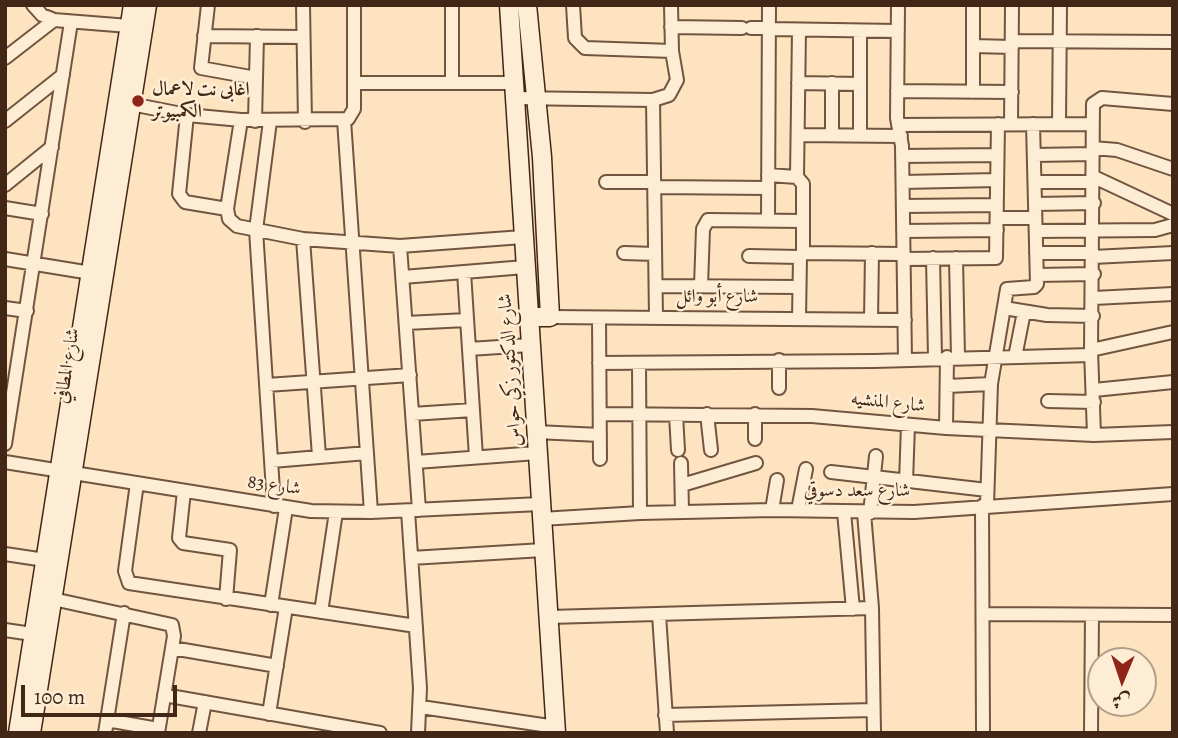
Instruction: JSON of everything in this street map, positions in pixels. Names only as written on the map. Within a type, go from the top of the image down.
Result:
[{"type":"street","points":[[33,5],[42,15],[54,20],[129,26]]},
{"type":"street","name":"شارع المطافي","points":[[18,733],[40,635],[53,599],[66,472],[97,274],[133,5]]},
{"type":"street","name":"شارع المطافي","points":[[97,274],[131,104],[147,5]]},
{"type":"street","points":[[208,5],[202,69],[256,78]]},
{"type":"street","points":[[303,5],[305,122]]},
{"type":"street","points":[[131,104],[187,115],[242,120],[344,120],[354,114],[354,5]]},
{"type":"street","points":[[452,5],[452,82]]},
{"type":"street","name":"شارع الدكتور زكي حواس","points":[[509,5],[556,730]]},
{"type":"street","points":[[527,5],[536,98],[550,317]]},
{"type":"street","points":[[573,5],[575,38],[585,48],[672,51]]},
{"type":"street","points":[[354,83],[452,82],[513,90],[536,98],[653,100],[669,95],[677,80],[672,51],[671,5]]},
{"type":"street","points":[[768,219],[769,5]]},
{"type":"street","points":[[898,5],[897,91],[902,156],[905,360]]},
{"type":"street","points":[[973,5],[973,92]]},
{"type":"street","points":[[1012,5],[1012,124]]},
{"type":"street","points":[[1059,124],[1060,5]]},
{"type":"street","points":[[5,58],[54,20]]},
{"type":"street","points":[[5,444],[71,22]]},
{"type":"street","points":[[671,27],[898,31]]},
{"type":"street","points":[[799,30],[797,177],[803,184],[799,319]]},
{"type":"street","points":[[860,31],[860,135]]},
{"type":"street","points":[[204,36],[303,37]]},
{"type":"street","points":[[256,121],[257,36]]},
{"type":"street","points":[[973,46],[1060,42],[1173,42]]},
{"type":"street","points":[[5,121],[63,75]]},
{"type":"street","points":[[799,83],[860,84]]},
{"type":"street","points":[[832,83],[832,135]]},
{"type":"street","points":[[897,91],[1012,92]]},
{"type":"street","points":[[1094,435],[1091,352],[1094,298],[1092,107],[1099,98],[1173,104]]},
{"type":"street","points":[[653,100],[656,318]]},
{"type":"street","points":[[187,115],[178,194],[185,202],[227,209]]},
{"type":"street","points":[[242,120],[227,209],[232,223],[303,239],[353,244],[400,246],[523,237]]},
{"type":"street","points":[[344,120],[371,512]]},
{"type":"street","points":[[270,121],[256,230],[272,460],[280,507],[271,605]]},
{"type":"street","points":[[798,135],[860,135],[998,124],[1092,124]]},
{"type":"street","points":[[749,257],[872,253],[933,258],[996,258],[998,124]]},
{"type":"street","points":[[983,733],[984,505],[987,491],[991,384],[1007,288],[1034,287],[1037,284],[1033,124]]},
{"type":"street","points":[[5,185],[52,147]]},
{"type":"street","points":[[1034,155],[1117,150],[1173,169]]},
{"type":"street","points":[[902,156],[998,155]]},
{"type":"street","points":[[606,182],[768,182],[797,177]]},
{"type":"street","points":[[1035,182],[1094,179],[1173,214]]},
{"type":"street","points":[[902,182],[997,180]]},
{"type":"street","points":[[1035,218],[1094,203]]},
{"type":"street","points":[[903,206],[997,217],[1035,218],[1094,229],[1156,230],[1173,225]]},
{"type":"street","points":[[5,208],[42,214]]},
{"type":"street","points":[[903,231],[997,217]]},
{"type":"street","points":[[701,286],[704,223],[713,218],[803,220]]},
{"type":"street","points":[[303,239],[320,457]]},
{"type":"street","points":[[400,246],[416,462],[411,558],[421,706],[418,733]]},
{"type":"street","points":[[624,253],[655,254]]},
{"type":"street","points":[[871,320],[872,253]]},
{"type":"street","points":[[1036,253],[1173,253]]},
{"type":"street","points":[[933,258],[947,357]]},
{"type":"street","points":[[946,429],[947,357],[956,258]]},
{"type":"street","points":[[5,259],[97,274]]},
{"type":"street","points":[[403,277],[525,267]]},
{"type":"street","points":[[464,272],[476,457]]},
{"type":"street","points":[[1037,275],[1094,274]]},
{"type":"street","points":[[656,286],[799,287]]},
{"type":"street","points":[[1094,298],[1173,294]]},
{"type":"street","points":[[1004,307],[1024,312],[1093,316]]},
{"type":"street","points":[[5,308],[27,311]]},
{"type":"street","points":[[1015,357],[1024,312]]},
{"type":"street","name":"شارع أبو وائل","points":[[528,317],[905,320]]},
{"type":"street","points":[[599,318],[600,459]]},
{"type":"street","points":[[406,323],[467,320]]},
{"type":"street","points":[[599,363],[1015,357],[1091,352],[1173,332]]},
{"type":"street","points":[[469,349],[530,345]]},
{"type":"street","points":[[779,360],[779,388]]},
{"type":"street","points":[[639,364],[640,513]]},
{"type":"street","points":[[267,385],[410,375]]},
{"type":"street","points":[[1048,401],[1173,382]]},
{"type":"street","points":[[947,386],[991,384]]},
{"type":"street","points":[[412,414],[472,410]]},
{"type":"street","points":[[707,414],[711,450]]},
{"type":"street","points":[[755,414],[755,439]]},
{"type":"street","name":"شارع المنشيه","points":[[600,415],[755,414],[832,417],[989,431],[1094,435],[1173,432]]},
{"type":"street","points":[[676,415],[682,512]]},
{"type":"street","points":[[906,482],[908,425]]},
{"type":"street","points":[[536,432],[600,435]]},
{"type":"street","points":[[272,460],[367,453]]},
{"type":"street","points":[[416,462],[537,453]]},
{"type":"street","points":[[874,733],[867,513],[876,456]]},
{"type":"street","name":"شارع 83","points":[[5,462],[280,507],[336,512],[541,512]]},
{"type":"street","points":[[682,485],[756,463]]},
{"type":"street","points":[[798,510],[806,469]]},
{"type":"street","name":"شارع المطافي","points":[[31,733],[46,561],[66,472]]},
{"type":"street","points":[[831,472],[987,491]]},
{"type":"street","points":[[772,510],[777,480]]},
{"type":"street","points":[[137,484],[125,578],[136,586],[416,626]]},
{"type":"street","points":[[184,491],[178,538],[183,543],[230,550],[232,557],[226,598]]},
{"type":"street","name":"شارع سعد دسوقي","points":[[541,512],[798,510],[867,513],[1173,494]]},
{"type":"street","points":[[321,612],[336,512]]},
{"type":"street","points":[[844,512],[853,609]]},
{"type":"street","points":[[411,558],[543,550]]},
{"type":"street","points":[[5,554],[46,561]]},
{"type":"street","points":[[53,599],[124,613],[168,622],[173,625],[173,642],[158,731],[106,726],[124,613]]},
{"type":"street","points":[[269,714],[286,607]]},
{"type":"street","points":[[549,617],[872,608]]},
{"type":"street","points":[[983,614],[1173,615]]},
{"type":"street","points":[[659,615],[667,733]]},
{"type":"street","points":[[1091,733],[1092,615]]},
{"type":"street","points":[[5,630],[40,635]]},
{"type":"street","points":[[173,642],[277,666]]},
{"type":"street","points":[[164,695],[269,714],[300,726],[380,733]]},
{"type":"street","points":[[200,733],[205,702]]},
{"type":"street","points":[[421,706],[556,730]]},
{"type":"street","points":[[665,715],[873,710]]},
{"type":"place","name":"اغابى نت لاعمال الكمبيوتر","points":[[138,101]]}]
